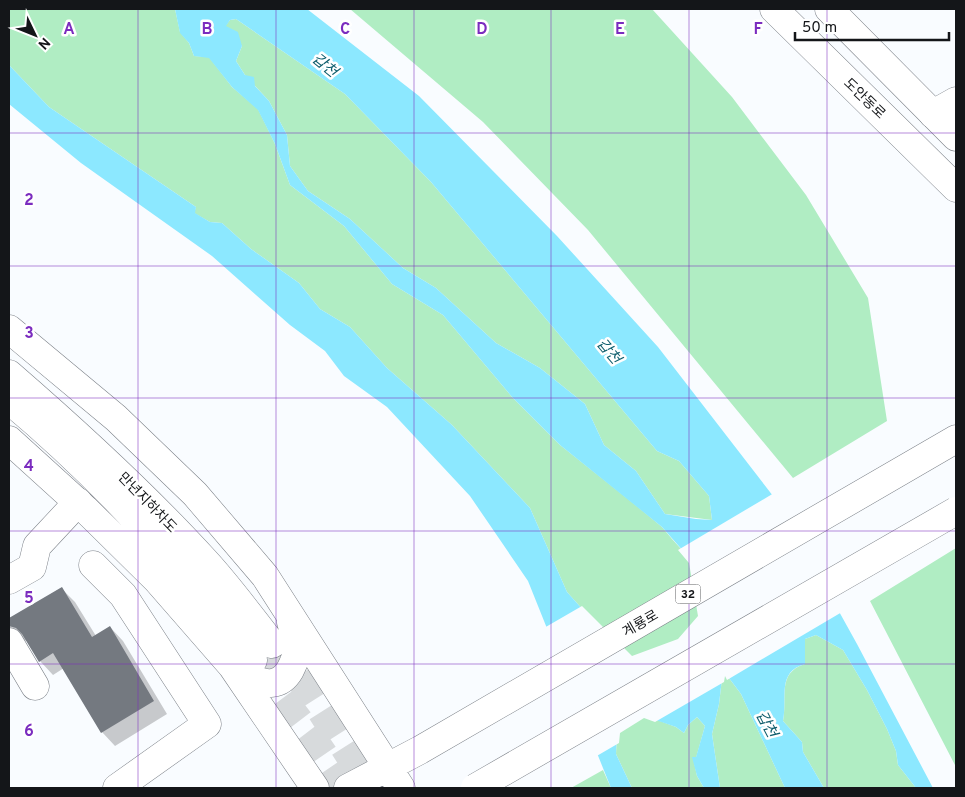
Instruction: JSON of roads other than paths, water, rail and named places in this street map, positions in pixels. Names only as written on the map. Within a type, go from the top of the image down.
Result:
[{"type":"main road","name":"도안동로","points":[[774,9],[956,188]]},
{"type":"main road","points":[[829,9],[945,108],[956,138]]},
{"type":"main road","points":[[9,329],[116,418],[194,494],[265,576],[394,778]]},
{"type":"main road","name":"만년지하차도","points":[[9,374],[111,464],[206,562],[252,657]]},
{"type":"main road","name":"만년지하차도","points":[[9,400],[88,470],[148,533],[178,565],[252,657]]},
{"type":"main road","name":"계룡로","points":[[348,788],[394,778],[420,750],[956,439]]},
{"type":"main road","points":[[9,440],[78,502],[157,580],[252,657],[315,788]]},
{"type":"main road","points":[[9,580],[32,566],[37,546],[78,502]]},
{"type":"main road","points":[[476,788],[956,511]]},
{"type":"main road","points":[[93,565],[124,595],[207,724],[117,788]]},
{"type":"main road","points":[[252,657],[253,679],[271,683],[286,677],[297,656],[297,640],[287,610]]},
{"type":"main road","points":[[9,642],[35,686]]},
{"type":"water","name":"갑천","points":[[175,9],[307,9],[419,96],[557,236],[658,347],[780,505],[857,644],[933,788],[916,788],[898,765],[896,751],[887,729],[867,690],[843,650],[816,635],[805,639],[805,664],[790,673],[787,679],[783,721],[802,742],[803,752],[824,788],[785,788],[741,694],[723,670],[719,704],[712,734],[720,788],[704,788],[697,776],[692,757],[696,757],[705,726],[697,717],[688,725],[684,733],[676,727],[644,716],[617,731],[616,754],[632,788],[611,788],[528,581],[470,496],[387,407],[344,376],[325,351],[290,325],[212,256],[81,163],[9,104],[9,65],[49,107],[196,207],[195,213],[210,222],[222,223],[251,249],[299,283],[320,309],[350,327],[387,368],[452,425],[530,508],[567,592],[593,621],[631,658],[679,642],[700,617],[692,561],[662,527],[560,445],[512,397],[443,315],[392,284],[344,226],[290,185],[275,144],[258,110],[232,87],[209,58],[194,56],[189,43],[180,33]],"holes":[[[236,19],[345,94],[431,182],[657,451],[679,461],[709,496],[712,520],[665,514],[636,471],[604,445],[585,404],[540,368],[496,343],[436,288],[403,268],[350,219],[308,191],[290,166],[287,135],[269,101],[255,86],[254,77],[245,75],[236,61],[242,46],[238,32],[226,26],[230,20]]]},
{"type":"tunnel","points":[[272,644],[305,686],[370,788]]},
{"type":"tunnel","points":[[257,665],[312,737],[347,788]]}]
